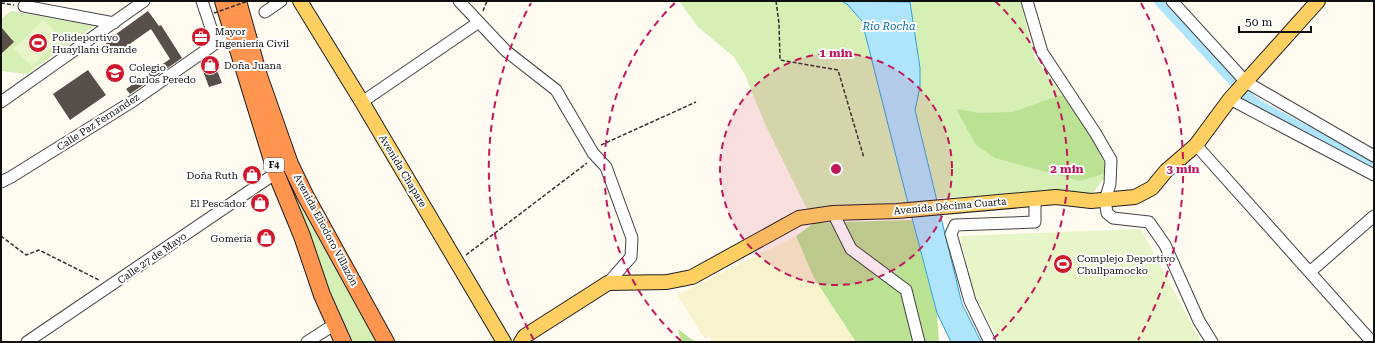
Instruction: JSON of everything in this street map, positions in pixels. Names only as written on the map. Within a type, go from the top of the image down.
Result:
[{"type":"highway","name":"Avenida Eliodoro Villazón","points":[[238,1],[259,76],[290,164],[386,342]]},
{"type":"highway","name":"Avenida Eliodoro Villazón","points":[[219,7],[232,32],[276,173],[335,324],[344,342]]},
{"type":"main road","name":"Avenida Chapare","points":[[300,1],[362,102],[502,341]]},
{"type":"main road","name":"Avenida Décima Cuarta","points":[[608,283],[667,282],[692,277],[799,218],[833,213],[897,211],[1056,196],[1091,201],[1135,196],[1152,188],[1166,171],[1196,145],[1230,99],[1318,1]]},
{"type":"main road","points":[[502,341],[523,339],[608,283]]},
{"type":"street","points":[[1,102],[144,1]]},
{"type":"street","points":[[202,1],[216,43]]},
{"type":"street","points":[[265,12],[281,1]]},
{"type":"street","points":[[459,1],[506,51],[556,90],[596,156],[606,167],[632,238],[631,258],[608,283]]},
{"type":"street","points":[[1027,1],[1042,52],[1096,134],[1111,160],[1110,184],[1106,200],[1107,213],[1113,218],[1149,222],[1165,245],[1199,321],[1212,342]]},
{"type":"street","points":[[1172,1],[1246,82],[1374,156]]},
{"type":"street","points":[[24,6],[114,23]]},
{"type":"street","points":[[362,102],[479,22]]},
{"type":"street","name":"Calle Paz Fernandez","points":[[1,182],[12,177],[133,101],[232,32]]},
{"type":"street","points":[[1230,99],[1374,175]]},
{"type":"street","points":[[1196,145],[1311,271],[1372,342]]},
{"type":"street","name":"Calle 27 de Mayo","points":[[27,342],[276,173]]},
{"type":"street","points":[[990,342],[970,301],[951,234],[955,225],[1035,222],[1035,199]]},
{"type":"street","points":[[833,213],[851,249],[906,290],[919,342]]},
{"type":"street","points":[[1311,271],[1374,216]]},
{"type":"street","points":[[307,342],[335,324]]},
{"type":"path","points":[[219,7],[248,1]]},
{"type":"path","points":[[776,1],[779,23],[780,60],[838,70],[864,158]]},
{"type":"path","points":[[1,3],[24,6]]},
{"type":"path","points":[[457,262],[596,156],[601,145],[696,102]]},
{"type":"path","points":[[1,236],[26,255],[39,250],[98,280],[116,283]]},
{"type":"shaded area","points":[[796,236],[814,278],[856,342],[711,342],[710,336],[705,339],[677,295]]},
{"type":"green space","points":[[679,1],[841,1],[847,4],[862,21],[908,202],[807,209],[765,124],[745,75],[734,57],[698,27]]},
{"type":"green space","points":[[909,1],[1020,1],[1035,58],[1087,128],[1109,172],[1092,194],[1058,190],[937,198],[915,109],[920,87]]},
{"type":"green space","points":[[11,11],[94,26],[27,74],[1,71],[1,19]]},
{"type":"green space","name":"Polideportivo Huayllani Grande","points":[[44,20],[61,38],[32,67],[14,48]]},
{"type":"green space","points":[[1063,95],[1087,128],[1109,172],[1080,181],[995,158],[976,145],[956,109],[979,113],[1013,112]]},
{"type":"green space","points":[[281,163],[380,342],[351,342],[348,337],[329,300]]},
{"type":"green space","points":[[912,220],[937,313],[939,342],[856,342],[814,278],[796,236],[814,223]]},
{"type":"green space","name":"Complejo Deportivo Chullpamocko","points":[[1141,229],[1201,342],[1000,342],[973,291],[960,236]]},
{"type":"green space","points":[[678,329],[695,342],[681,342]]},
{"type":"water","name":"Río Rocha","points":[[841,1],[910,2],[920,68],[920,87],[915,110],[962,304],[981,342],[951,342],[937,313],[862,21],[847,4]]},
{"type":"building","points":[[148,11],[159,26],[161,25],[182,58],[130,94],[126,89],[170,59],[151,29],[114,55],[105,42]]},
{"type":"building","points":[[1,27],[14,42],[1,54]]},
{"type":"building","points":[[211,55],[222,83],[209,87],[200,63]]},
{"type":"building","points":[[88,70],[106,95],[70,120],[53,94]]},
{"type":"waterway","points":[[1159,1],[1234,82]]},
{"type":"waterway","points":[[1245,94],[1257,104],[1374,167]]},
{"type":"place","name":"Mayor Ingeniería Civil","points":[[201,37]]},
{"type":"place","name":"Polideportivo Huayllani Grande","points":[[38,43]]},
{"type":"place","name":"Doña Juana","points":[[210,65]]},
{"type":"place","name":"Colegio Carlos Peredo","points":[[115,73]]},
{"type":"place","name":"Doña Ruth","points":[[252,175]]},
{"type":"place","name":"El Pescador","points":[[260,203]]},
{"type":"place","name":"Gomeria","points":[[266,238]]},
{"type":"place","name":"Complejo Deportivo Chullpamocko","points":[[1063,264]]}]
